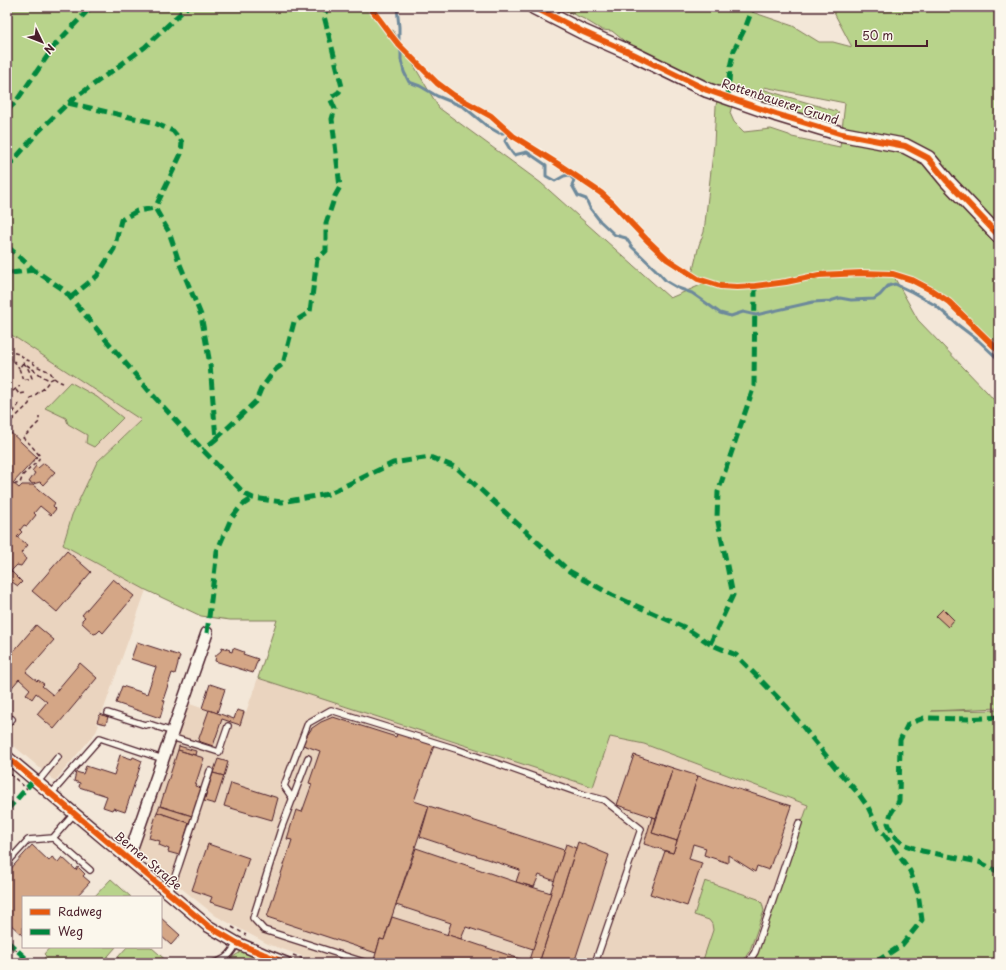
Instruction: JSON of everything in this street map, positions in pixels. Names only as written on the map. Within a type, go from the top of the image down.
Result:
[{"type":"street","name":"Rottenbauerer Grund","points":[[534,7],[581,31],[633,54],[707,90],[776,114],[842,134],[905,146],[928,158],[947,181],[999,236]]},
{"type":"street","name":"Berner Straße","points":[[128,859],[207,634]]},
{"type":"street","name":"Berner Straße","points":[[7,758],[208,926],[237,943],[263,954],[289,959]]},
{"type":"lane","points":[[293,799],[284,786],[308,723],[331,710],[456,749],[585,795],[604,800],[642,829],[595,963]]},
{"type":"lane","points":[[108,713],[145,725],[150,724],[219,752],[228,726]]},
{"type":"lane","points":[[7,724],[12,718]]},
{"type":"lane","points":[[51,794],[100,738],[163,759]]},
{"type":"lane","points":[[37,783],[58,757]]},
{"type":"lane","points":[[308,758],[281,829],[253,918],[264,930],[366,963]]},
{"type":"lane","points":[[169,893],[210,771]]},
{"type":"lane","points":[[7,863],[28,840],[53,838],[74,814]]},
{"type":"lane","points":[[748,963],[755,952],[799,823]]},
{"type":"lane","points":[[53,838],[90,870]]},
{"type":"lane","points":[[214,963],[231,954],[237,943]]},
{"type":"path","points":[[7,352],[19,354],[36,366],[50,372],[54,378],[63,383]]},
{"type":"path","points":[[7,358],[10,358],[16,363],[23,380],[32,378],[25,364]]},
{"type":"path","points":[[19,368],[23,363],[25,364]]},
{"type":"path","points":[[25,364],[38,372],[42,377],[50,380]]},
{"type":"path","points":[[7,425],[29,404],[31,398],[54,378]]},
{"type":"path","points":[[7,395],[20,386]]},
{"type":"path","points":[[16,390],[19,394],[26,392]]},
{"type":"path","points":[[7,415],[13,413],[19,404]]},
{"type":"path","points":[[7,405],[14,410]]},
{"type":"path","points":[[7,486],[20,483],[23,475],[38,461],[40,456],[23,438],[39,422],[39,416]]},
{"type":"path","points":[[7,772],[27,788]]},
{"type":"path","points":[[117,836],[132,848]]},
{"type":"path","points":[[231,926],[248,936]]},
{"type":"path","points":[[7,947],[17,950]]},
{"type":"path","points":[[289,959],[314,963]]},
{"type":"shaded area","points":[[7,332],[141,420],[97,462],[72,515],[63,544],[146,590],[102,714],[100,713],[96,723],[99,725],[96,732],[55,781],[7,740]]},
{"type":"shaded area","points":[[258,678],[593,787],[610,737],[644,744],[808,805],[755,958],[752,963],[322,963],[268,944],[216,916],[138,851],[187,703],[233,719],[237,710],[246,712]]},
{"type":"green space","points":[[7,7],[366,7],[386,33],[393,30],[439,108],[541,183],[670,298],[708,282],[698,279],[692,274],[699,245],[704,232],[718,94],[633,54],[623,40],[612,31],[602,30],[584,19],[557,7],[753,7],[752,12],[793,26],[819,42],[833,42],[852,47],[831,7],[999,7],[999,351],[964,316],[938,294],[909,279],[893,275],[918,320],[999,406],[999,708],[931,711],[999,710],[999,963],[752,963],[808,805],[644,744],[610,737],[593,787],[258,678],[277,620],[230,620],[201,616],[146,590],[63,545],[72,515],[97,462],[141,420],[7,332]],"holes":[[[764,87],[845,103],[840,147],[792,137],[771,129],[744,132],[734,122],[730,113],[734,99],[827,124],[839,112],[765,90]]]},
{"type":"green space","points":[[70,382],[97,397],[123,418],[94,447],[86,443],[87,435],[68,424],[66,418],[45,408]]},
{"type":"green space","points":[[111,879],[130,896],[95,896]]},
{"type":"green space","points":[[705,881],[758,899],[762,903],[764,911],[750,950],[742,963],[702,963],[713,930],[712,924],[709,920],[694,915]]},
{"type":"green space","points":[[49,948],[115,948],[102,963],[45,963],[42,961],[46,956],[44,954]]},
{"type":"green space","points":[[126,948],[152,948],[169,963],[115,963],[119,958],[118,957]]},
{"type":"green space","points":[[242,951],[273,963],[224,963]]},
{"type":"building","points":[[8,430],[37,457],[13,483],[19,488],[22,485],[33,485],[55,503],[53,506],[56,509],[51,515],[40,506],[34,513],[36,515],[27,526],[24,525],[20,530],[22,532],[17,537],[28,545],[21,553],[26,559],[21,566],[17,565],[11,571],[22,582],[18,586],[12,582],[7,590],[7,490],[9,488],[7,486]]},
{"type":"building","points":[[44,463],[55,472],[43,485],[40,482],[33,484],[29,482],[35,473],[32,471],[36,466],[38,468]]},
{"type":"building","points":[[67,551],[91,572],[57,612],[32,591]]},
{"type":"building","points":[[113,579],[134,596],[103,633],[100,630],[94,634],[82,623],[82,620],[85,617],[82,615]]},
{"type":"building","points":[[943,609],[954,620],[948,627],[936,616]]},
{"type":"building","points":[[36,625],[54,640],[26,672],[37,681],[38,680],[44,684],[42,686],[53,695],[80,663],[97,678],[54,729],[37,714],[47,702],[36,693],[32,699],[26,694],[30,689],[19,679],[9,691],[7,689],[7,659]]},
{"type":"building","points":[[137,642],[180,656],[175,674],[172,673],[163,700],[165,701],[160,718],[116,703],[122,686],[147,694],[156,667],[131,659]]},
{"type":"building","points":[[222,647],[232,652],[233,648],[244,652],[243,654],[258,659],[253,673],[215,661],[216,655],[221,651]]},
{"type":"building","points":[[210,684],[225,689],[217,713],[202,708]]},
{"type":"building","points":[[209,710],[234,719],[237,710],[244,712],[240,725],[222,719],[213,746],[198,741]]},
{"type":"building","points":[[100,714],[108,717],[106,724],[97,722]]},
{"type":"building","points":[[333,717],[396,737],[398,731],[435,743],[414,801],[429,806],[384,940],[380,939],[376,953],[267,917],[292,840],[287,839],[296,810],[302,812],[312,784],[309,783],[320,751],[303,745],[312,728]]},
{"type":"building","points":[[179,746],[196,751],[195,755],[178,750]]},
{"type":"building","points":[[178,750],[204,758],[195,786],[201,788],[192,816],[160,806]]},
{"type":"building","points":[[120,755],[132,759],[133,757],[142,761],[125,812],[113,808],[112,810],[103,807],[107,796],[79,787],[80,783],[74,781],[76,772],[83,774],[86,766],[114,775]]},
{"type":"building","points":[[634,755],[673,768],[656,818],[617,805]]},
{"type":"building","points":[[218,759],[228,762],[224,776],[213,773]]},
{"type":"building","points":[[673,768],[698,776],[677,841],[652,833]]},
{"type":"building","points":[[213,773],[224,776],[215,804],[204,801]]},
{"type":"building","points":[[698,776],[791,806],[769,870],[757,866],[755,872],[728,855],[728,863],[704,855],[706,848],[693,844],[689,859],[702,863],[687,906],[650,894],[665,851],[673,853]]},
{"type":"building","points":[[231,783],[278,798],[272,820],[224,806]]},
{"type":"building","points":[[160,806],[192,816],[189,823],[157,812]]},
{"type":"building","points":[[429,806],[564,850],[555,881],[539,875],[534,887],[516,882],[520,870],[420,837]]},
{"type":"building","points":[[157,812],[189,823],[179,855],[168,852],[169,849],[159,845],[160,841],[149,838]]},
{"type":"building","points":[[652,817],[656,818],[652,833],[677,841],[673,853],[644,844]]},
{"type":"building","points":[[578,842],[609,855],[574,963],[539,963]]},
{"type":"building","points":[[208,844],[249,858],[232,909],[210,902],[212,897],[192,890]]},
{"type":"building","points":[[566,844],[576,848],[539,963],[528,963]]},
{"type":"building","points":[[32,845],[49,861],[52,857],[58,862],[62,857],[76,870],[78,867],[85,874],[83,876],[90,882],[77,896],[22,896],[22,935],[7,921],[7,873]]},
{"type":"building","points":[[416,848],[551,893],[533,949],[466,927],[461,939],[447,935],[451,923],[396,905]]},
{"type":"building","points":[[392,917],[529,962],[384,963],[374,960],[380,939],[384,940]]},
{"type":"building","points":[[162,919],[180,935],[171,945],[162,937]]},
{"type":"waterway","points":[[397,7],[401,60],[404,72],[409,82],[464,107],[487,126],[499,133],[507,132],[509,134],[505,141],[514,155],[527,152],[546,165],[546,176],[555,181],[569,175],[574,180],[572,185],[578,196],[586,199],[590,208],[600,221],[615,235],[626,238],[632,247],[666,281],[678,288],[692,293],[720,313],[731,316],[743,312],[756,315],[813,302],[830,301],[840,298],[851,300],[874,299],[888,286],[895,284],[935,305],[979,341],[999,360]]},
{"type":"marked path","points":[[7,110],[15,103],[55,45],[91,7]]},
{"type":"marked path","points":[[7,168],[38,132],[68,103],[145,47],[187,7]]},
{"type":"marked path","points":[[216,439],[256,401],[261,389],[275,370],[283,364],[294,322],[310,312],[317,259],[326,251],[326,223],[335,196],[340,187],[332,119],[335,109],[330,98],[339,92],[342,87],[324,16],[327,7]]},
{"type":"marked path","points":[[728,97],[730,67],[734,50],[746,26],[753,7]]},
{"type":"marked path","points":[[68,103],[152,122],[173,131],[182,142],[181,154],[155,208]]},
{"type":"marked path","points":[[70,298],[97,276],[114,249],[121,220],[137,211],[155,208],[169,232],[179,262],[201,315],[210,364],[216,439],[203,450]]},
{"type":"marked path","points":[[7,246],[34,270],[64,290],[149,391],[245,494],[253,498],[282,502],[328,494],[393,463],[430,457],[457,468],[569,571],[612,595],[686,628],[710,644],[736,655],[787,707],[858,793],[868,807],[879,830],[884,834],[910,871],[918,893],[922,920],[902,945],[874,963]]},
{"type":"marked path","points":[[11,273],[34,270]]},
{"type":"marked path","points":[[710,644],[733,595],[717,517],[718,492],[754,386],[755,286]]},
{"type":"marked path","points":[[207,633],[217,551],[231,519],[241,506],[253,498]]},
{"type":"marked path","points":[[999,717],[968,719],[924,718],[908,724],[900,740],[899,801],[891,813],[888,823],[893,835],[905,845],[922,851],[979,862],[999,872]]},
{"type":"marked path","points":[[7,810],[34,780]]},
{"type":"marked path","points":[[7,941],[31,963]]},
{"type":"cycle path","points":[[370,7],[399,45],[437,83],[453,95],[491,116],[513,136],[601,193],[667,259],[698,279],[720,286],[737,287],[786,282],[819,275],[862,273],[893,274],[912,280],[949,302],[999,351]]},
{"type":"cycle path","points":[[534,7],[581,31],[633,54],[707,90],[776,114],[842,134],[905,146],[928,158],[947,181],[999,236]]},
{"type":"cycle path","points":[[7,757],[208,926],[237,943],[286,963]]}]
